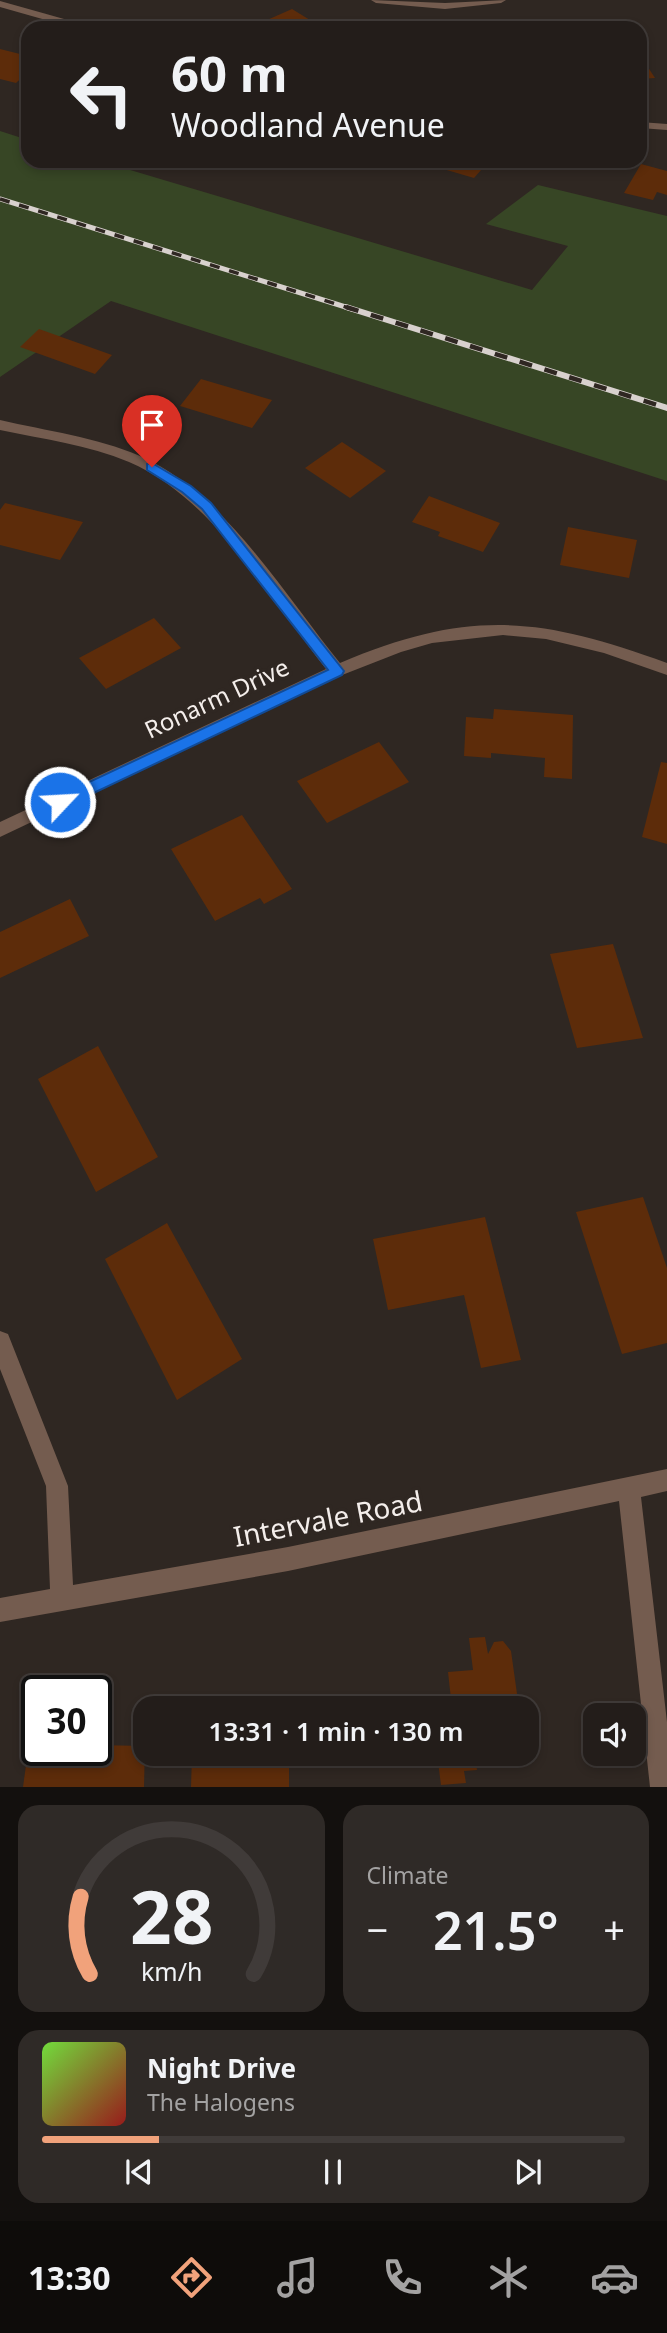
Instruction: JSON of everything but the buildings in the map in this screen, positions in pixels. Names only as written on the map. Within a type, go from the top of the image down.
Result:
[{"type":"street","points":[[376,0],[445,6],[501,0]]},
{"type":"street","points":[[0,4],[60,21]]},
{"type":"street","points":[[647,126],[667,127]]},
{"type":"street","points":[[0,425],[119,453],[152,467],[187,489],[207,506],[228,531],[337,671]]},
{"type":"street","name":"Ronarm Drive","points":[[0,830],[337,671],[410,642],[460,632],[503,629],[547,632],[591,641],[667,669]]},
{"type":"street","points":[[0,1342],[57,1486],[62,1599]]},
{"type":"street","name":"Intervale Road","points":[[0,1610],[288,1559],[667,1480]]},
{"type":"street","points":[[629,1488],[662,1787]]},
{"type":"green space","points":[[0,131],[21,138],[21,168],[123,168],[532,290],[568,246],[486,224],[538,185],[667,216],[667,481],[111,301],[0,377]]},
{"type":"railway","points":[[0,199],[352,309]]},
{"type":"railway","points":[[346,307],[667,408]]},
{"type":"route","points":[[60,802],[337,671],[207,506],[187,489],[152,467]]}]
